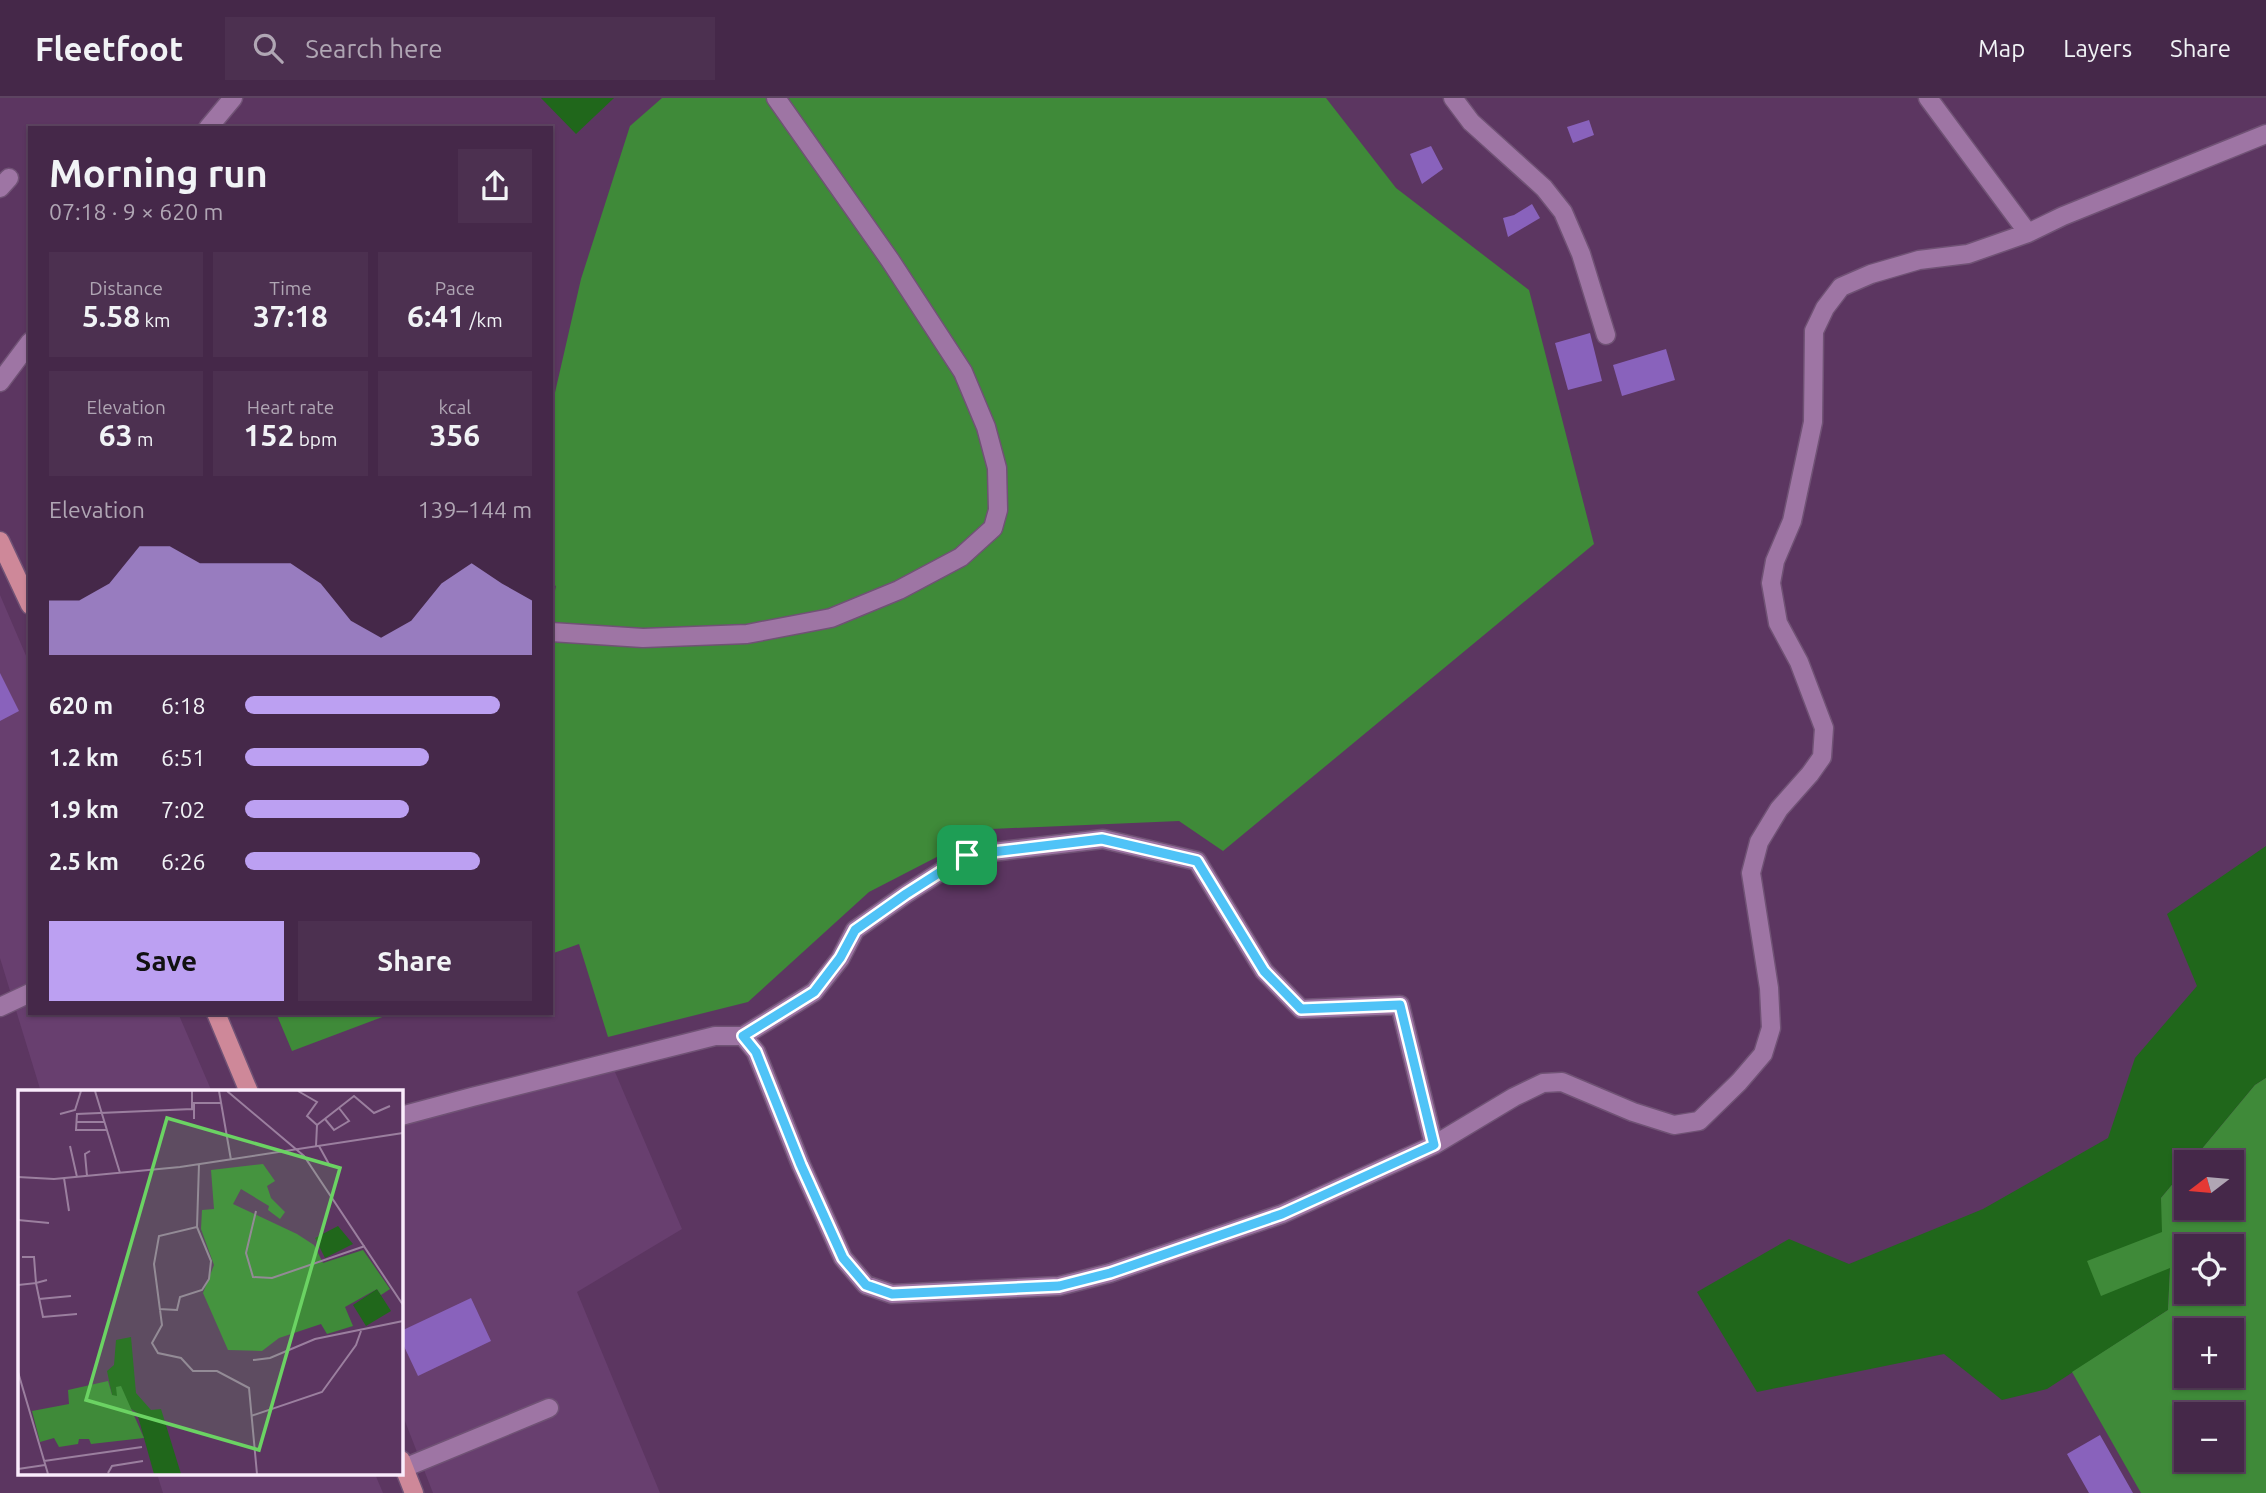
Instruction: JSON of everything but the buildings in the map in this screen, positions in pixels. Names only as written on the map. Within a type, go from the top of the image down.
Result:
[{"type":"main road","points":[[0,541],[28,601]]},
{"type":"main road","points":[[217,1015],[249,1090]]},
{"type":"main road","points":[[402,1464],[414,1493]]},
{"type":"street","points":[[210,126],[233,98]]},
{"type":"street","points":[[553,632],[643,638],[747,634],[831,618],[899,590],[961,557],[993,528],[998,510],[997,468],[986,427],[964,372],[890,260],[776,98]]},
{"type":"street","points":[[1453,98],[1471,122],[1544,188],[1563,212],[1581,254],[1606,335]]},
{"type":"street","points":[[1928,98],[2028,233]]},
{"type":"street","points":[[743,1036],[756,1052],[801,1165],[843,1258],[866,1285],[892,1294],[1059,1286],[1110,1273],[1282,1214],[1434,1145],[1514,1097],[1543,1083],[1562,1082],[1633,1112],[1674,1125],[1699,1121],[1763,1054],[1771,1028],[1769,988],[1751,873],[1759,842],[1779,809],[1810,775],[1822,757],[1824,728],[1799,662],[1778,623],[1771,583],[1775,561],[1792,521],[1813,422],[1814,331],[1825,308],[1841,287],[1871,274],[1919,260],[1968,254],[2028,233],[2063,216],[2266,134]]},
{"type":"street","points":[[0,382],[28,345]]},
{"type":"street","points":[[402,1116],[715,1036],[743,1036],[814,992],[840,958],[855,930],[967,855],[1102,839],[1197,861],[1264,971],[1301,1009],[1400,1005],[1434,1145]]},
{"type":"street","points":[[0,1007],[28,994]]},
{"type":"street","points":[[402,1464],[549,1408]]},
{"type":"shaded area","points":[[0,595],[28,660],[28,1015],[179,1015],[211,1090],[40,1090],[0,958]]},
{"type":"shaded area","points":[[609,1058],[682,1229],[577,1292],[660,1493],[433,1493],[402,1414],[402,1127]]},
{"type":"shaded area","points":[[158,1476],[376,1476],[383,1493],[163,1493]]},
{"type":"green space","points":[[541,98],[614,98],[576,134]]},
{"type":"green space","points":[[662,98],[1326,98],[1396,188],[1529,290],[1594,544],[1223,851],[1179,821],[991,829],[869,892],[748,1002],[608,1037],[579,944],[553,953],[553,600],[556,586],[553,585],[553,401],[581,279],[630,126]]},
{"type":"green space","points":[[2266,846],[2266,1078],[2255,1085],[2201,1150],[2174,1150],[2174,1182],[2161,1198],[2170,1267],[2168,1310],[2047,1389],[2002,1400],[1944,1354],[1757,1392],[1697,1292],[1789,1239],[1849,1264],[1983,1209],[2108,1138],[2135,1058],[2197,986],[2167,914]]},
{"type":"green space","points":[[277,1015],[388,1015],[292,1051]]},
{"type":"green space","points":[[2266,1078],[2266,1493],[2141,1493],[2072,1372],[2168,1310],[2170,1268],[2101,1296],[2087,1261],[2162,1232],[2161,1198],[2174,1182],[2174,1220],[2244,1220],[2244,1150],[2201,1150],[2255,1085]]},
{"type":"route","points":[[1102,839],[1197,861],[1264,971],[1301,1009],[1400,1005],[1434,1145],[1282,1214],[1110,1273],[1059,1286],[892,1294],[866,1285],[843,1258],[801,1165],[756,1052],[743,1036],[814,992],[840,958],[855,930],[967,855],[1102,839]]}]
